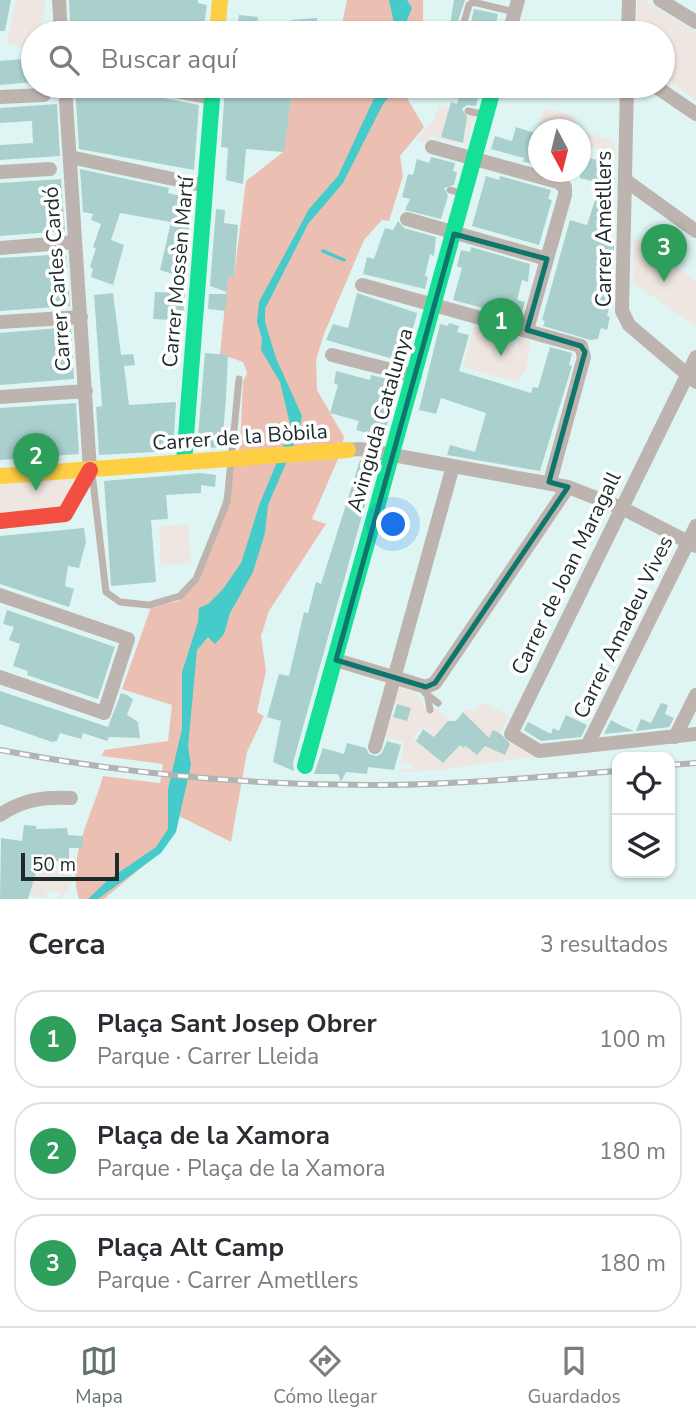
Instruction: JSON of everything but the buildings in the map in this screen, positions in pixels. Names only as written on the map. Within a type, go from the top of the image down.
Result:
[{"type":"street","points":[[58,0],[60,21]]},
{"type":"street","points":[[218,21],[220,0]]},
{"type":"street","points":[[628,21],[629,0]]},
{"type":"street","points":[[660,0],[696,22]]},
{"type":"street","points":[[0,97],[21,96]]},
{"type":"street","name":"Carrer Carles Cardó","points":[[66,98],[90,470]]},
{"type":"street","name":"Carrer Mossèn Martí","points":[[184,462],[212,98]]},
{"type":"street","name":"Avinguda Catalunya","points":[[305,766],[454,234],[457,192],[474,159],[491,98]]},
{"type":"street","name":"Carrer Ametllers","points":[[627,98],[622,311],[629,325],[692,379]]},
{"type":"street","points":[[673,98],[696,114]]},
{"type":"street","points":[[432,147],[562,184],[565,195],[527,330]]},
{"type":"street","points":[[70,157],[206,186]]},
{"type":"street","points":[[0,172],[50,169]]},
{"type":"street","points":[[625,180],[696,231]]},
{"type":"street","points":[[407,219],[547,259]]},
{"type":"street","points":[[0,248],[75,242]]},
{"type":"street","points":[[362,285],[581,346],[584,352],[550,482]]},
{"type":"street","points":[[0,322],[81,317]]},
{"type":"street","points":[[332,355],[415,376]]},
{"type":"street","name":"Carrer de Joan Maragall","points":[[696,357],[692,379],[622,508],[508,737],[539,751],[666,735],[696,734]]},
{"type":"street","points":[[0,397],[86,391]]},
{"type":"street","name":"Carrer de la Bòbila","points":[[0,477],[348,450],[550,482],[622,508],[692,544]]},
{"type":"street","points":[[375,747],[453,466]]},
{"type":"street","points":[[0,521],[65,514],[70,509],[79,482],[90,470]]},
{"type":"street","points":[[336,660],[394,677],[425,690],[435,683],[568,487]]},
{"type":"street","name":"Carrer Amadeu Vives","points":[[576,745],[692,544],[696,526]]},
{"type":"street","points":[[0,677],[104,713],[128,639],[1,600]]},
{"type":"street","points":[[666,735],[696,695]]},
{"type":"street","points":[[0,815],[25,801],[44,797],[71,798]]},
{"type":"lane","points":[[465,21],[471,3],[516,6]]},
{"type":"lane","points":[[468,111],[486,116]]},
{"type":"lane","points":[[90,470],[95,486],[106,592],[114,600],[136,605],[163,603],[180,596],[196,579],[227,502],[239,379]]},
{"type":"lane","points":[[425,690],[438,703]]},
{"type":"lane","points":[[425,690],[430,709]]},
{"type":"highlighted area","points":[[454,234],[547,259],[527,330],[581,346],[585,352],[549,482],[568,487],[435,683],[426,687],[336,660]]},
{"type":"shaded area","points":[[16,0],[46,0],[42,21],[21,21],[21,47],[7,44]]},
{"type":"shaded area","points":[[347,0],[423,0],[423,21],[343,21]]},
{"type":"shaded area","points":[[637,0],[644,0],[696,32],[696,100],[675,85],[675,21],[637,21]]},
{"type":"shaded area","points":[[291,98],[407,98],[424,127],[400,156],[403,176],[389,221],[382,220],[364,240],[324,334],[316,360],[317,390],[344,437],[338,459],[312,519],[326,524],[269,611],[261,636],[266,671],[257,712],[264,716],[247,752],[231,842],[175,814],[160,852],[104,899],[79,899],[76,884],[78,853],[103,776],[160,783],[163,764],[102,756],[104,750],[168,741],[172,705],[122,689],[151,607],[178,601],[198,581],[240,446],[243,382],[247,373],[243,362],[220,354],[228,276],[234,276],[246,181],[283,152]]},
{"type":"shaded area","points":[[439,105],[474,115],[466,146],[463,145],[467,129],[445,123],[458,144],[430,136],[428,143],[417,140],[433,121]]},
{"type":"shaded area","points":[[544,108],[575,116],[575,119],[541,119]]},
{"type":"shaded area","points":[[591,134],[615,141],[615,155],[591,147]]},
{"type":"shaded area","points":[[634,237],[696,281],[696,326],[633,283]]},
{"type":"shaded area","points":[[475,326],[504,333],[503,339],[517,348],[520,337],[529,340],[530,350],[525,371],[517,382],[463,367]]},
{"type":"shaded area","points":[[73,478],[68,504],[0,517],[0,480]]},
{"type":"shaded area","points":[[188,524],[191,563],[161,565],[159,526]]},
{"type":"shaded area","points":[[399,687],[416,693],[427,712],[434,707],[451,721],[440,741],[423,726],[413,738],[443,763],[460,745],[464,748],[472,739],[471,719],[463,712],[467,708],[474,712],[482,702],[509,716],[500,734],[493,730],[489,739],[499,736],[539,756],[438,770],[402,772],[401,769],[411,769],[411,763],[401,763],[404,742],[385,737],[391,717],[407,720],[410,708],[394,703]]},
{"type":"shaded area","points":[[36,865],[75,877],[61,899],[58,899],[61,894],[48,890],[45,898],[48,899],[24,894]]},
{"type":"water","points":[[389,0],[407,0],[412,8],[407,21],[394,21]]},
{"type":"water","points":[[374,98],[388,98],[343,183],[308,224],[265,309],[265,322],[276,358],[302,416],[298,435],[268,505],[265,533],[253,572],[230,613],[224,634],[215,644],[208,637],[197,650],[188,747],[191,765],[176,832],[161,853],[98,899],[88,899],[108,880],[156,847],[168,829],[168,789],[182,729],[182,672],[198,622],[199,608],[208,604],[223,589],[241,563],[260,503],[291,428],[280,382],[261,350],[262,339],[257,322],[259,302],[309,209],[338,176]]},
{"type":"waterway","points":[[323,251],[344,260]]},
{"type":"railway","points":[[0,750],[95,766],[191,777],[337,785],[501,780],[612,771]]},
{"type":"railway","points":[[675,765],[696,763]]},
{"type":"traffic: fast","points":[[184,462],[212,98]]},
{"type":"traffic: fast","points":[[305,766],[491,98]]},
{"type":"traffic: slow","points":[[218,21],[220,0]]},
{"type":"traffic: slow","points":[[0,476],[348,450]]},
{"type":"traffic: jam","points":[[0,521],[65,514],[90,470]]},
{"type":"place","name":"Plaça Alt Camp","points":[[664,282]]},
{"type":"place","name":"Plaça Sant Josep Obrer","points":[[501,356]]},
{"type":"place","name":"Plaça de la Xamora","points":[[36,491]]}]
